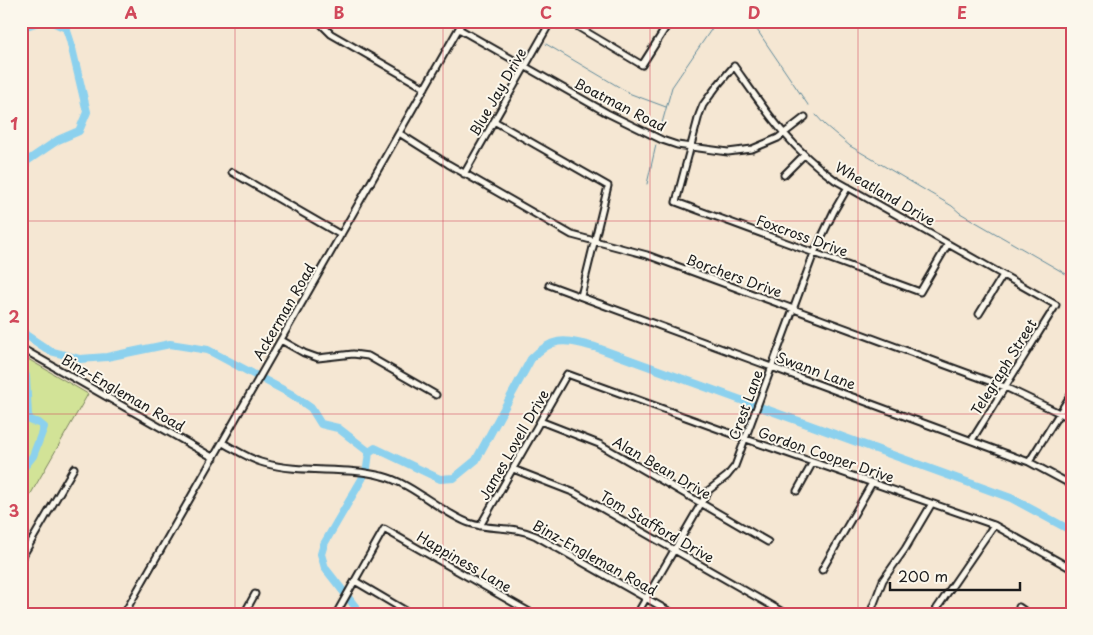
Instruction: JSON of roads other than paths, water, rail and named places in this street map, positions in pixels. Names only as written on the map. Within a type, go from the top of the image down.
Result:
[{"type":"street","name":"Ackerman Road","points":[[124,614],[463,21]]},
{"type":"street","name":"Blue Jay Drive","points":[[464,174],[551,21]]},
{"type":"street","points":[[568,21],[642,64],[670,21]]},
{"type":"street","points":[[321,24],[331,34],[425,88]]},
{"type":"street","name":"Boatman Road","points":[[459,29],[627,124],[669,143],[717,152],[738,152],[764,145],[783,134],[805,117]]},
{"type":"street","name":"Wheatland Drive","points":[[691,148],[701,110],[717,86],[734,66],[783,134],[820,169],[848,187],[1056,304]]},
{"type":"street","points":[[494,121],[608,186],[581,296]]},
{"type":"street","name":"Borchers Drive","points":[[399,133],[464,174],[572,236],[647,255],[1005,387],[1072,418]]},
{"type":"street","name":"Foxcross Drive","points":[[691,148],[676,202],[920,292],[948,244]]},
{"type":"street","points":[[784,175],[804,155]]},
{"type":"street","points":[[232,172],[341,235]]},
{"type":"street","name":"Crest Lane","points":[[637,614],[700,503],[709,490],[732,470],[746,439],[814,253],[848,187]]},
{"type":"street","points":[[979,314],[1003,275]]},
{"type":"street","name":"Swann Lane","points":[[549,285],[1030,462],[1072,485]]},
{"type":"street","name":"Telegraph Street","points":[[972,440],[1056,304]]},
{"type":"street","points":[[281,340],[304,353],[318,358],[353,354],[368,356],[436,395]]},
{"type":"street","name":"Binz-Engleman Road","points":[[21,348],[214,458]]},
{"type":"street","name":"James Lovell Drive","points":[[480,526],[567,374]]},
{"type":"street","name":"Gordon Cooper Drive","points":[[567,374],[931,505],[994,525],[1072,569]]},
{"type":"street","points":[[1030,462],[1072,393]]},
{"type":"street","name":"Alan Bean Drive","points":[[540,421],[599,444],[768,542]]},
{"type":"street","name":"Binz-Engleman Road","points":[[223,442],[255,460],[271,465],[374,474],[394,480],[458,517],[480,526],[514,528],[529,533],[674,614]]},
{"type":"street","points":[[796,491],[813,462]]},
{"type":"street","points":[[21,559],[74,468]]},
{"type":"street","name":"Tom Stafford Drive","points":[[513,469],[569,490],[786,614]]},
{"type":"street","points":[[822,570],[872,483]]},
{"type":"street","points":[[870,614],[883,580],[905,549],[931,505]]},
{"type":"street","points":[[933,614],[994,525]]},
{"type":"street","name":"Happiness Lane","points":[[354,583],[384,529],[532,614]]},
{"type":"street","points":[[336,614],[354,583],[411,614]]},
{"type":"street","points":[[244,614],[255,594]]},
{"type":"street","points":[[1018,608],[1029,614]]},
{"type":"waterway","points":[[22,21],[26,26],[42,21]]},
{"type":"waterway","points":[[21,176],[27,161],[58,140],[79,131],[87,112],[66,28],[50,21]]},
{"type":"waterway","points":[[659,134],[672,87],[717,21]]},
{"type":"waterway","points":[[751,21],[808,105]]},
{"type":"waterway","points":[[546,44],[631,94],[666,107]]},
{"type":"waterway","points":[[816,115],[850,146],[952,206],[960,213],[1066,274]]},
{"type":"waterway","points":[[647,184],[656,145]]},
{"type":"waterway","points":[[21,328],[26,335],[50,351],[80,359],[107,357],[170,344],[208,350],[291,394],[311,408],[321,424],[338,428],[369,452],[367,468],[362,479],[324,544],[321,554],[325,568],[361,614]]},
{"type":"waterway","points":[[369,452],[375,448],[440,479],[454,478],[476,460],[531,359],[546,346],[560,341],[568,341],[595,347],[1011,498],[1072,531]]},
{"type":"waterway","points":[[21,362],[26,376],[28,415],[31,421],[39,423],[44,427],[33,456],[21,471]]}]
